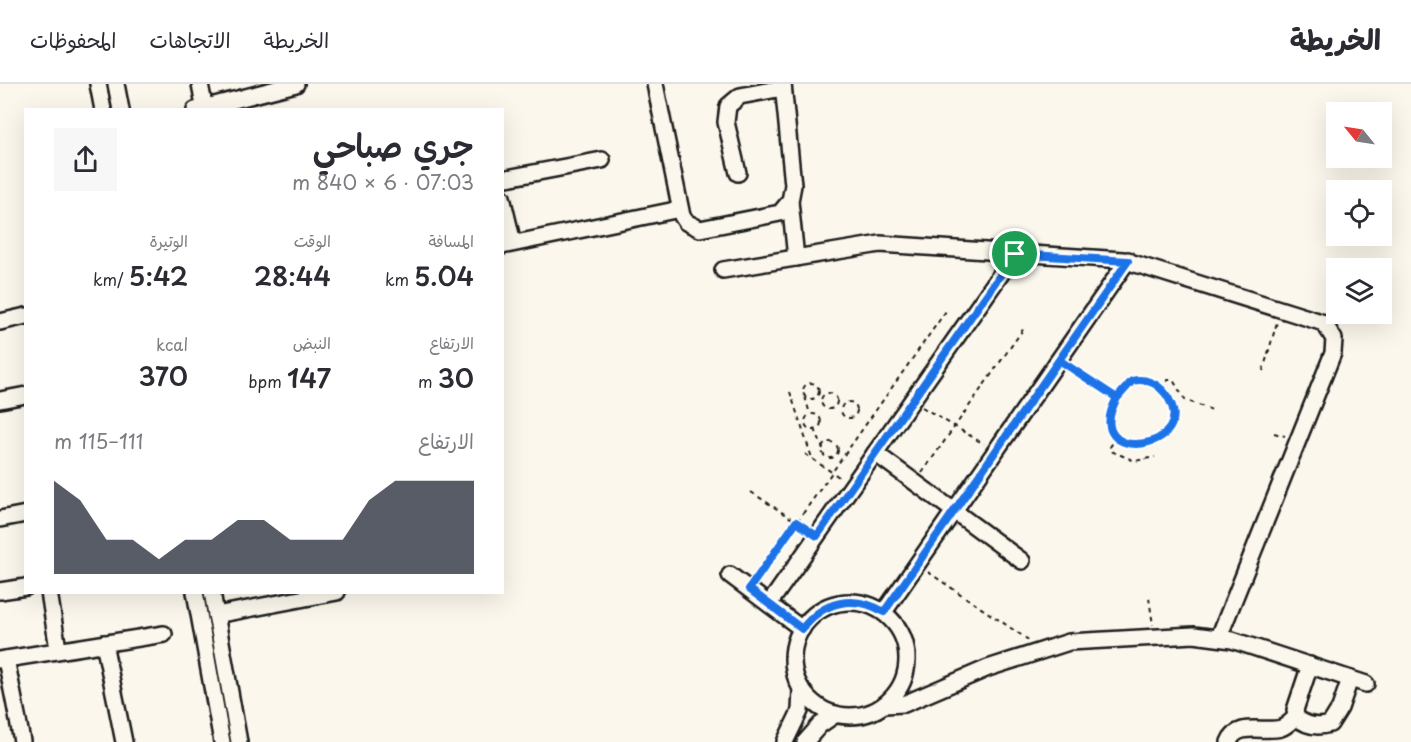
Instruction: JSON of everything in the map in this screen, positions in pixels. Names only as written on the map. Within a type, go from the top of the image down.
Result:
[{"type":"street","points":[[98,84],[103,108]]},
{"type":"street","points":[[116,84],[121,108]]},
{"type":"street","points":[[200,84],[201,108]]},
{"type":"street","points":[[205,108],[296,84]]},
{"type":"street","points":[[655,84],[680,209],[687,222],[700,229],[780,213],[790,201]]},
{"type":"street","points":[[738,173],[726,122],[728,106],[740,96],[783,86],[793,185],[790,201],[796,258]]},
{"type":"street","points":[[504,179],[602,160]]},
{"type":"street","points":[[504,213],[508,245],[680,209]]},
{"type":"street","points":[[723,270],[887,244],[1128,261],[1324,323],[1334,339],[1333,353],[1219,637]]},
{"type":"street","points":[[769,604],[1015,254]]},
{"type":"street","points":[[884,612],[1128,261]]},
{"type":"street","points":[[0,322],[24,316]]},
{"type":"street","points":[[0,400],[24,395]]},
{"type":"street","points":[[875,453],[1022,561]]},
{"type":"street","points":[[0,519],[24,514]]},
{"type":"street","points":[[730,575],[802,629]]},
{"type":"street","points":[[0,591],[24,586]]},
{"type":"street","points":[[49,594],[58,649]]},
{"type":"street","points":[[195,594],[222,742]]},
{"type":"street","points":[[212,594],[239,742]]},
{"type":"street","points":[[216,615],[326,594]]},
{"type":"street","points":[[785,742],[800,711],[801,689],[793,658],[802,629],[816,613],[845,602],[866,603],[884,612],[903,638],[907,658],[906,669],[898,689],[884,705],[866,714],[836,714],[816,705],[801,689]]},
{"type":"street","points":[[22,741],[3,660],[58,649],[164,634]]},
{"type":"street","points":[[884,705],[904,704],[988,668],[1069,642],[1194,635],[1219,637],[1365,684]]},
{"type":"street","points":[[104,643],[124,742]]},
{"type":"street","points":[[1296,717],[1295,710],[1310,665]]},
{"type":"street","points":[[1296,717],[1314,726],[1330,724],[1340,708],[1350,679]]},
{"type":"street","points":[[805,742],[820,725],[836,714]]},
{"type":"street","points":[[1228,742],[1231,736],[1240,732],[1258,728],[1281,728],[1296,717]]},
{"type":"path","points":[[1263,371],[1282,308]]},
{"type":"path","points":[[749,589],[946,310]]},
{"type":"path","points":[[916,483],[1024,327]]},
{"type":"path","points":[[1059,360],[1117,398]]},
{"type":"path","points":[[1137,380],[1146,380],[1160,388],[1172,409],[1171,422],[1164,434],[1152,443],[1138,446],[1126,443],[1110,426],[1108,417],[1117,398],[1128,384],[1137,380]]},
{"type":"path","points":[[1160,388],[1168,380],[1173,380],[1185,400],[1212,410]]},
{"type":"path","points":[[806,424],[810,414],[803,390],[811,383],[817,387],[818,394],[822,397],[823,407],[830,409],[836,405]]},
{"type":"path","points":[[790,392],[812,458]]},
{"type":"path","points":[[822,397],[828,393],[835,395],[836,405]]},
{"type":"path","points":[[805,397],[812,399],[818,394]]},
{"type":"path","points":[[912,401],[996,452]]},
{"type":"path","points":[[836,405],[841,408],[846,417],[853,416],[856,410],[849,402],[841,408]]},
{"type":"path","points":[[810,414],[817,415],[821,421],[814,429]]},
{"type":"path","points":[[801,425],[806,424],[814,429],[823,449],[828,458],[838,454],[835,444],[827,443],[823,449]]},
{"type":"path","points":[[1117,436],[1110,448],[1118,455],[1135,461],[1155,457]]},
{"type":"path","points":[[805,454],[839,477]]},
{"type":"path","points":[[751,492],[817,536]]},
{"type":"path","points":[[917,565],[1042,650]]},
{"type":"path","points":[[1149,598],[1154,638]]},
{"type":"route","points":[[1015,254],[817,536],[796,522],[749,589],[802,629],[816,613],[834,604],[866,603],[884,612],[1059,360],[1117,398],[1132,381],[1146,380],[1157,386],[1170,403],[1171,422],[1164,434],[1152,443],[1138,446],[1126,443],[1112,430],[1108,421],[1108,413],[1117,398],[1059,360],[1128,261],[1015,254]]}]
